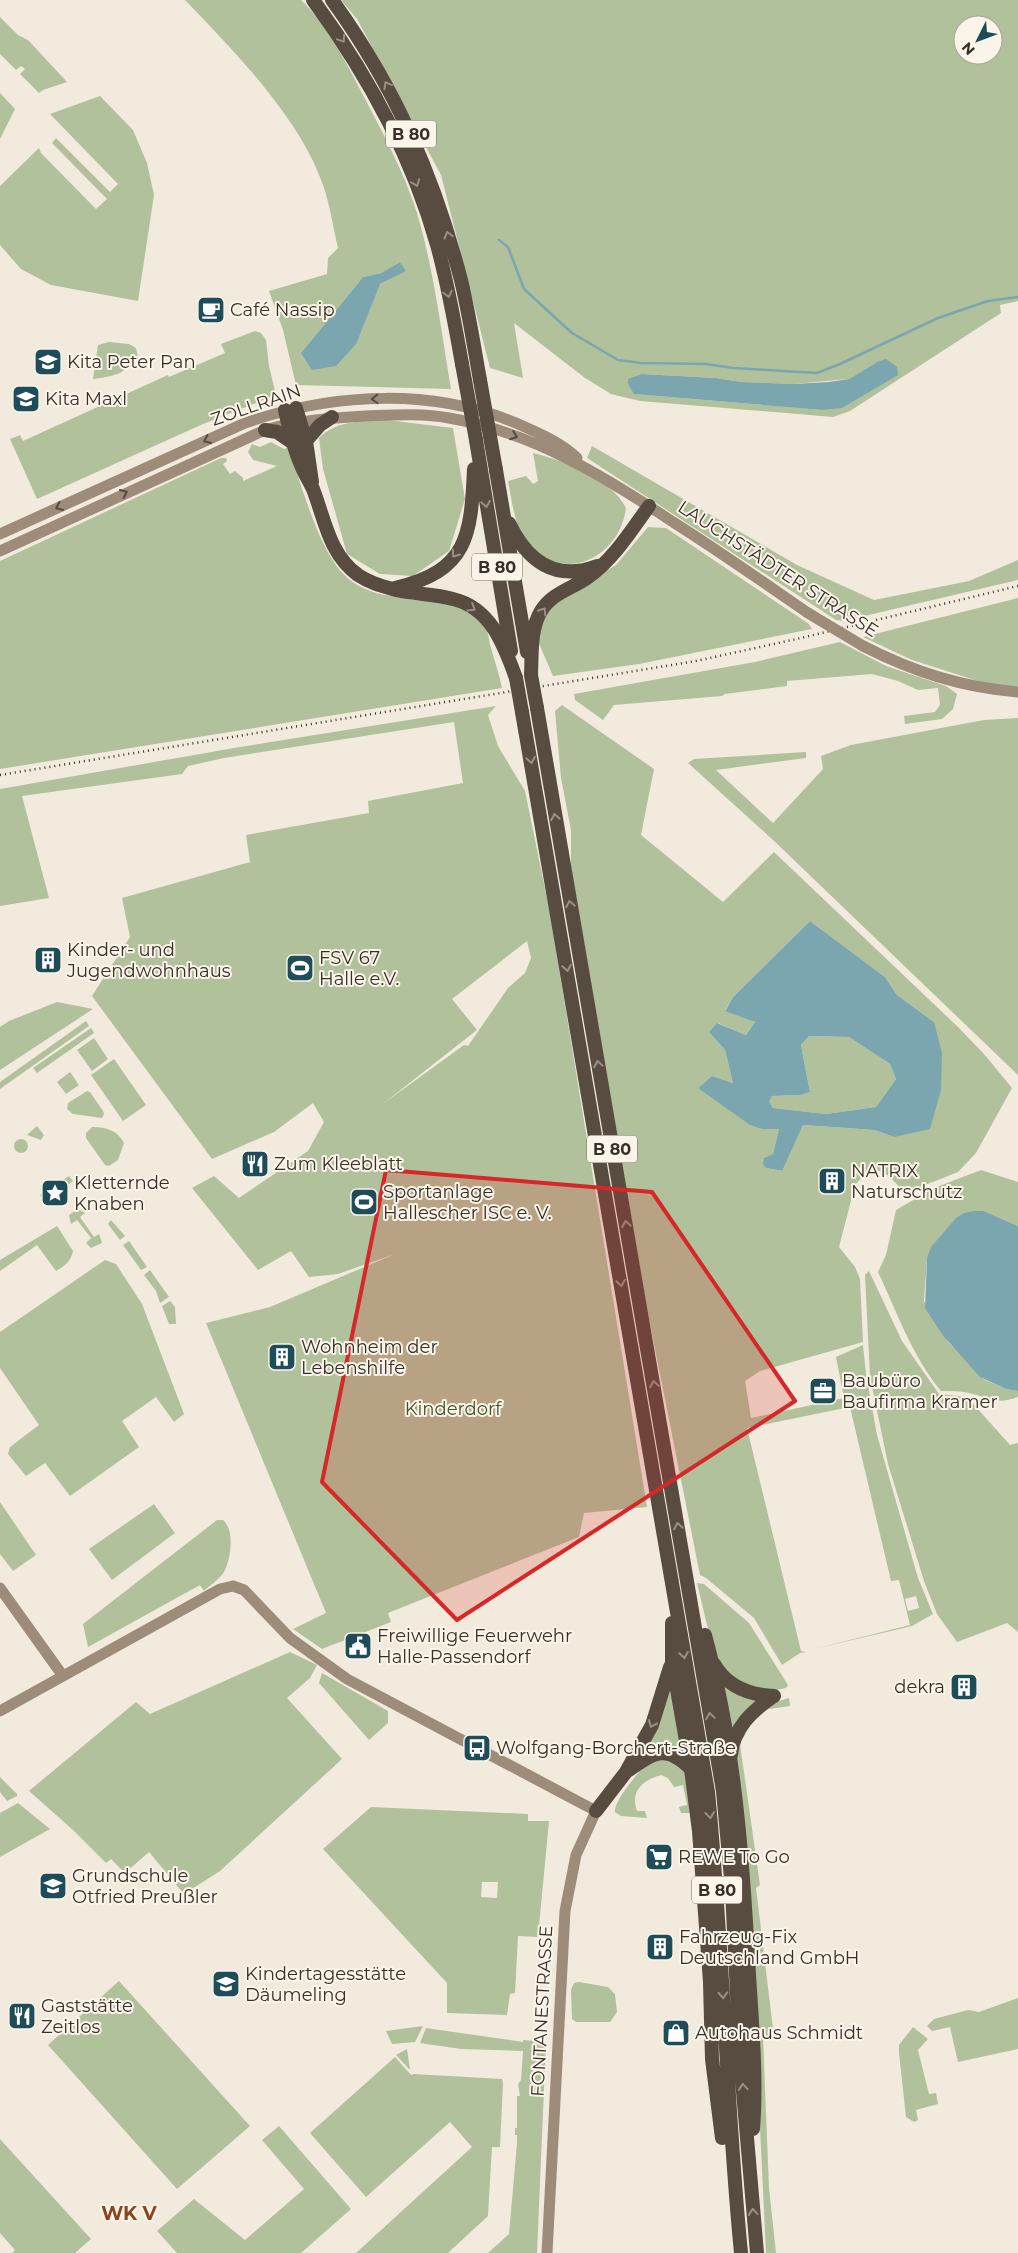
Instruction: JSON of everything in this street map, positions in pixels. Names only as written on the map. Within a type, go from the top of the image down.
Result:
[{"type":"highway","name":"B 80","points":[[313,0],[342,40],[373,90],[410,166],[438,246],[462,364],[709,1801],[717,1883],[730,2128],[741,2253]]},
{"type":"highway","name":"B 80","points":[[332,0],[355,32],[386,83],[424,162],[441,208],[462,282],[503,508],[690,1589],[723,1791],[732,1889],[740,2057],[757,2253]]},
{"type":"highway","points":[[292,415],[312,488],[329,538],[343,561],[357,574],[376,585],[417,595],[453,599],[471,606],[489,621],[502,641],[516,678]]},
{"type":"highway","points":[[299,442],[332,417]]},
{"type":"highway","points":[[265,430],[277,432],[299,442]]},
{"type":"highway","points":[[392,588],[419,582],[435,574],[457,553],[471,520],[477,456]]},
{"type":"highway","points":[[531,675],[534,633],[541,612],[554,597],[587,578],[603,564],[649,506]]},
{"type":"highway","points":[[503,508],[521,545],[535,559],[549,568],[571,572],[603,564]]},
{"type":"highway","points":[[670,1570],[672,1661],[691,1769],[704,1889],[710,1982],[712,2059],[721,2133],[735,2193]]},
{"type":"highway","points":[[690,1589],[711,1658],[730,1762],[738,1822],[746,1912],[754,2072],[755,2102],[750,2170]]},
{"type":"highway","points":[[711,1658],[721,1674],[734,1686],[756,1694],[774,1696],[754,1710],[742,1725],[734,1741],[730,1762]]},
{"type":"highway","points":[[596,1811],[626,1772],[652,1725],[672,1661]]},
{"type":"highway","points":[[626,1772],[649,1756],[660,1754],[671,1754],[680,1758],[691,1769]]},
{"type":"main road","name":"ZOLLRAIN","points":[[0,551],[265,430],[316,403],[377,398],[451,403],[508,419],[537,438]]},
{"type":"main road","name":"ZOLLRAIN","points":[[0,534],[237,427],[292,415],[332,417],[415,414],[449,418],[537,438]]},
{"type":"main road","name":"LAUCHSTÄDTER STRASSE","points":[[537,438],[574,454],[586,466],[808,613],[863,646],[892,661],[942,679],[972,686],[1018,692]]},
{"type":"main road","points":[[0,1711],[220,1589],[233,1586],[248,1593],[290,1638],[347,1679],[596,1811]]},
{"type":"main road","points":[[0,1588],[63,1676]]},
{"type":"main road","name":"FONTANESTRASSE","points":[[547,2253],[565,1911],[576,1855],[596,1811]]},
{"type":"highlighted area","points":[[386,1170],[652,1192],[795,1401],[457,1620],[322,1482]]},
{"type":"green space","points":[[185,0],[301,0],[319,20],[350,71],[378,124],[412,198],[433,278],[451,389],[296,385],[283,330],[269,291],[327,274],[328,258],[338,248],[328,200],[312,160],[299,135],[282,110],[244,63]],"holes":[[[400,262],[405,271],[380,284],[301,353],[363,277],[381,273]]]},
{"type":"green space","points":[[341,0],[1018,0],[1018,301],[1000,305],[1001,313],[850,411],[833,417],[640,401],[611,394],[585,378],[514,323],[523,378],[490,368],[441,175],[357,19]],"holes":[[[877,362],[822,410],[635,394],[642,374],[794,384],[849,379]]]},
{"type":"green space","points":[[0,17],[18,35],[28,40],[67,82],[39,93],[20,74],[25,69],[21,66],[16,70],[0,54]]},
{"type":"green space","points":[[0,93],[15,109],[0,139]]},
{"type":"green space","points":[[100,96],[133,130],[147,163],[154,195],[138,301],[51,285],[21,269],[0,245],[0,186],[39,148],[41,153],[96,209],[107,199],[52,143],[56,138],[110,192],[118,184],[50,114]]},
{"type":"green space","points":[[255,331],[261,333],[266,340],[269,366],[276,395],[203,424],[37,499],[10,439],[20,435],[23,441],[168,375],[169,377],[225,353],[221,344]]},
{"type":"green space","points":[[109,342],[129,344],[136,348],[138,357],[128,368],[118,374],[93,379],[98,345]]},
{"type":"green space","points":[[387,420],[453,428],[465,499],[449,551],[413,576],[380,574],[347,554],[323,469],[319,438],[326,432],[343,424]]},
{"type":"green space","points":[[271,442],[284,449],[288,447],[320,537],[339,569],[350,580],[370,591],[389,596],[437,600],[453,605],[475,618],[487,631],[502,688],[0,769],[0,561],[221,458],[226,458],[227,461],[223,464],[230,474],[235,471],[243,478],[243,481],[277,466],[253,460],[248,452],[252,444],[260,447]]},
{"type":"green space","points":[[592,446],[797,565],[874,600],[969,581],[1018,560],[1018,580],[843,621],[836,620],[587,458]]},
{"type":"green space","points":[[533,453],[586,472],[610,488],[619,497],[626,508],[622,525],[614,540],[603,551],[590,559],[575,564],[560,563],[545,558],[525,541],[515,516],[508,481],[526,476],[533,484],[538,481]]},
{"type":"green space","points":[[648,527],[666,528],[809,624],[812,629],[639,664],[553,676],[537,639],[543,617],[560,597],[616,565]]},
{"type":"green space","points":[[1018,598],[1018,687],[984,683],[912,660],[863,637]]},
{"type":"green space","points":[[840,642],[886,666],[946,686],[957,694],[953,709],[942,719],[905,724],[904,716],[935,712],[940,705],[938,688],[918,690],[898,681],[872,674],[787,681],[787,686],[725,694],[722,696],[614,705],[603,720],[575,700],[574,694],[755,662]]},
{"type":"green space","points":[[562,705],[654,769],[641,835],[723,902],[774,852],[958,1027],[984,1054],[1012,1088],[976,1153],[958,1172],[905,1193],[889,1176],[871,1167],[855,1185],[839,1247],[855,1267],[860,1279],[863,1342],[760,1371],[745,1381],[751,1418],[844,1398],[836,1357],[863,1345],[877,1435],[918,1578],[933,1614],[912,1626],[814,1649],[910,1625],[899,1580],[891,1581],[850,1407],[747,1428],[801,1651],[806,1652],[800,1653],[782,1665],[754,1618],[700,1575],[647,1309],[571,867],[571,830],[561,778],[555,711]],"holes":[[[810,921],[885,977],[897,995],[934,1022],[894,1137],[874,1130],[803,1125],[781,1171],[766,1168],[764,1158],[773,1154],[779,1129],[762,1129],[698,1088],[712,1076],[733,1083],[725,1050],[709,1032],[718,1023],[746,1035],[755,1022],[725,1010],[733,997]],[[916,1596],[919,1608],[908,1611],[905,1599]]]},
{"type":"green space","name":"Kinderdorf","points":[[496,706],[488,715],[498,746],[525,791],[550,913],[647,1507],[584,1513],[579,1537],[388,1613],[391,1622],[322,1649],[293,1629],[326,1613],[206,1323],[270,1307],[395,1254],[338,1274],[309,1277],[291,1251],[258,1270],[192,1188],[214,1176],[239,1198],[308,1151],[324,1122],[313,1103],[274,1132],[212,1159],[92,996],[130,937],[122,898],[250,862],[246,835],[369,813],[368,801],[463,783],[454,722],[224,758],[188,766],[182,774],[22,796],[49,898],[0,906],[0,789],[240,747]],"holes":[[[527,941],[531,958],[525,973],[508,988],[468,1046],[464,1045],[384,1103],[477,1030],[452,999]]]},
{"type":"green space","points":[[1018,718],[1018,1075],[772,839],[688,763],[694,759],[806,752],[806,758],[716,770],[773,823],[823,769],[821,756],[851,745],[984,720]]},
{"type":"green space","points":[[57,1002],[93,1009],[0,1070],[0,1027],[9,1021]]},
{"type":"green space","points":[[86,1021],[89,1026],[0,1089],[0,1082]]},
{"type":"green space","points":[[91,1028],[94,1033],[37,1073],[33,1068]]},
{"type":"green space","points":[[809,1036],[849,1037],[890,1064],[896,1079],[876,1107],[826,1114],[773,1108],[768,1102],[772,1096],[801,1095],[810,1092],[801,1045]]},
{"type":"green space","points":[[94,1038],[108,1059],[92,1071],[77,1050]]},
{"type":"green space","points":[[114,1059],[146,1105],[123,1121],[91,1075]]},
{"type":"green space","points":[[70,1072],[79,1085],[66,1094],[57,1082]]},
{"type":"green space","points":[[87,1091],[90,1092],[103,1111],[102,1118],[73,1114],[67,1109],[68,1103]]},
{"type":"green space","points":[[37,1126],[44,1135],[41,1140],[27,1135]]},
{"type":"green space","points":[[92,1127],[115,1132],[124,1143],[118,1160],[109,1166],[105,1165],[86,1138],[86,1133]]},
{"type":"green space","points":[[18,1139],[24,1139],[28,1146],[24,1153],[18,1153],[14,1149],[14,1143]]},
{"type":"green space","points":[[981,1170],[1018,1182],[1018,1226],[984,1211],[927,1258],[924,1301],[948,1342],[983,1379],[1006,1389],[1018,1391],[1018,1397],[998,1401],[966,1392],[941,1391],[913,1349],[878,1272],[886,1255],[896,1210],[934,1188]]},
{"type":"green space","points":[[69,1176],[73,1181],[44,1202],[40,1195]]},
{"type":"green space","points":[[78,1209],[85,1213],[80,1217],[94,1237],[99,1234],[102,1243],[91,1248],[86,1243],[91,1238],[77,1220],[71,1224],[69,1215]]},
{"type":"green space","points":[[111,1220],[125,1236],[120,1240],[108,1224]]},
{"type":"green space","points":[[57,1226],[73,1251],[71,1258],[65,1265],[56,1271],[37,1245],[0,1271],[0,1260]]},
{"type":"green space","points":[[129,1241],[147,1267],[141,1270],[123,1245]]},
{"type":"green space","points":[[105,1260],[116,1264],[142,1304],[184,1414],[174,1422],[156,1397],[122,1421],[139,1447],[70,1496],[45,1463],[26,1476],[8,1454],[10,1447],[39,1425],[0,1368],[0,1332]]},
{"type":"green space","points":[[150,1270],[169,1297],[160,1303],[156,1291],[144,1275]]},
{"type":"green space","points":[[869,1271],[902,1341],[939,1394],[967,1397],[1010,1445],[1018,1443],[1018,1632],[1007,1623],[957,1642],[937,1614],[924,1581],[888,1464],[870,1377],[865,1275]]},
{"type":"green space","points":[[170,1301],[175,1307],[176,1324],[169,1324],[162,1306]]},
{"type":"green space","points":[[0,1502],[36,1555],[13,1571],[0,1554]]},
{"type":"green space","points":[[154,1504],[175,1533],[112,1580],[89,1549]]},
{"type":"green space","points":[[217,1520],[223,1520],[227,1525],[231,1545],[224,1572],[220,1577],[204,1591],[200,1585],[88,1647],[83,1624]]},
{"type":"green space","points":[[697,1583],[704,1584],[749,1623],[788,1685],[786,1688],[771,1691],[737,1685],[714,1654]]},
{"type":"green space","points":[[290,1652],[317,1665],[310,1678],[287,1698],[342,1759],[220,1871],[184,1894],[149,1852],[125,1873],[111,1859],[106,1863],[73,1830],[29,1791],[136,1702],[150,1714]]},
{"type":"green space","points":[[322,1673],[388,1711],[388,1723],[369,1740],[319,1683]]},
{"type":"green space","points":[[719,1677],[763,1698],[733,1734]]},
{"type":"green space","points":[[672,1680],[686,1758],[638,1762]]},
{"type":"green space","points":[[789,1698],[790,1706],[762,1710],[754,1718],[740,1744],[760,1885],[756,1888],[774,2037],[763,2038],[769,2188],[776,2253],[766,2253],[748,1876],[735,1759],[740,1735],[753,1715],[766,1705]]},
{"type":"green space","points":[[667,1757],[686,1770],[693,1813],[681,1813],[679,1807],[687,1805],[683,1785],[674,1787],[668,1778],[661,1775],[643,1784],[635,1798],[637,1811],[645,1811],[647,1818],[621,1816],[615,1812],[623,1793],[641,1770],[653,1760]]},
{"type":"green space","points":[[0,1777],[17,1796],[7,1801],[0,1792]]},
{"type":"green space","points":[[18,1803],[50,1829],[0,1857],[0,1813]]},
{"type":"green space","points":[[371,1807],[528,1814],[528,1821],[549,1821],[538,1937],[518,1936],[515,1993],[510,1994],[507,2015],[447,2013],[447,1983],[323,1849]],"holes":[[[482,1882],[498,1882],[497,1898],[481,1897]]]},
{"type":"green space","points":[[119,1981],[250,2126],[177,2189],[48,2045]]},
{"type":"green space","points":[[579,1982],[608,1987],[615,1994],[617,2012],[610,2022],[576,2022],[572,2019],[571,1990],[574,1983]]},
{"type":"green space","points":[[1018,1998],[1018,2049],[958,2062],[950,2027],[932,2031],[927,2026],[934,2019],[968,2010],[979,2012]]},
{"type":"green space","points":[[423,2026],[415,2042],[392,2044],[386,2031]]},
{"type":"green space","points":[[913,2027],[928,2039],[918,2050],[929,2094],[936,2093],[938,2104],[916,2110],[918,2120],[914,2122],[906,2117],[899,2053],[899,2045]]},
{"type":"green space","points":[[426,2028],[523,2042],[523,2040],[546,2042],[537,2253],[488,2253],[509,2234],[517,2143],[515,2128],[517,2128],[517,2096],[520,2096],[518,2084],[521,2080],[523,2051],[461,2049],[420,2043]]},
{"type":"green space","points":[[407,2049],[410,2070],[396,2055]]},
{"type":"green space","points":[[395,2057],[411,2075],[502,2079],[500,2147],[492,2147],[488,2216],[448,2253],[356,2253],[472,2147],[450,2122],[366,2197],[310,2133]]},
{"type":"green space","points":[[279,2126],[351,2209],[301,2253],[177,2253],[157,2231],[194,2199],[245,2240],[304,2189],[262,2140]]},
{"type":"green space","points":[[0,2139],[91,2239],[75,2253],[12,2253],[15,2250],[0,2233]]},
{"type":"water","points":[[400,262],[406,271],[380,284],[356,344],[336,366],[312,370],[301,353],[363,277],[381,273]]},
{"type":"water","points":[[886,359],[897,367],[898,375],[842,408],[822,410],[634,394],[628,384],[628,379],[642,374],[716,378],[742,382],[794,384],[828,382],[849,379],[877,362]]},
{"type":"water","points":[[810,921],[885,977],[897,995],[934,1022],[942,1053],[941,1090],[930,1129],[894,1137],[874,1130],[803,1125],[782,1171],[766,1168],[763,1164],[764,1158],[773,1154],[779,1129],[762,1129],[750,1125],[698,1088],[712,1076],[733,1083],[725,1050],[709,1032],[717,1023],[746,1035],[755,1022],[725,1011],[733,997]],"holes":[[[809,1036],[849,1037],[890,1064],[896,1079],[876,1107],[826,1114],[773,1108],[769,1102],[772,1096],[801,1095],[810,1092],[801,1045]]]},
{"type":"water","points":[[984,1211],[1018,1226],[1018,1391],[1006,1389],[980,1377],[944,1337],[925,1308],[927,1258],[931,1247],[956,1218],[964,1213]]},
{"type":"waterway","points":[[499,240],[508,247],[524,289],[572,333],[618,360],[641,363],[706,364],[733,368],[817,373],[938,318],[988,301],[1018,297]]},
{"type":"railway","points":[[0,775],[696,661],[1018,586]]},
{"type":"place","name":"Café Nassip","points":[[211,310]]},
{"type":"place","name":"Kita Peter Pan","points":[[48,362]]},
{"type":"place","name":"Kita Maxl","points":[[26,399]]},
{"type":"place","name":"Kinder- und Jugendwohnhaus","points":[[48,960]]},
{"type":"place","name":"FSV 67 Halle e.V.","points":[[300,968]]},
{"type":"place","name":"Zum Kleeblatt","points":[[255,1164]]},
{"type":"place","name":"NATRIX Naturschutz","points":[[832,1181]]},
{"type":"place","name":"Kletternde Knaben","points":[[55,1193]]},
{"type":"place","name":"Sportanlage Hallescher ISC e. V.","points":[[364,1202]]},
{"type":"place","name":"Wohnheim der Lebenshilfe","points":[[282,1357]]},
{"type":"place","name":"Baubüro Baufirma Kramer","points":[[823,1391]]},
{"type":"place","name":"Freiwillige Feuerwehr Halle-Passendorf","points":[[358,1646]]},
{"type":"place","name":"dekra","points":[[964,1687]]},
{"type":"place","name":"Wolfgang-Borchert-Straße","points":[[477,1748]]},
{"type":"place","name":"REWE To Go","points":[[659,1857]]},
{"type":"place","name":"Grundschule Otfried Preußler","points":[[53,1886]]},
{"type":"place","name":"Fahrzeug-Fix Deutschland GmbH","points":[[660,1947]]},
{"type":"place","name":"Kindertagesstätte Däumeling","points":[[226,1984]]},
{"type":"place","name":"Gaststätte Zeitlos","points":[[22,2016]]},
{"type":"place","name":"Autohaus Schmidt","points":[[676,2033]]},
{"type":"district","name":"WK V","points":[[129,2213]]}]
